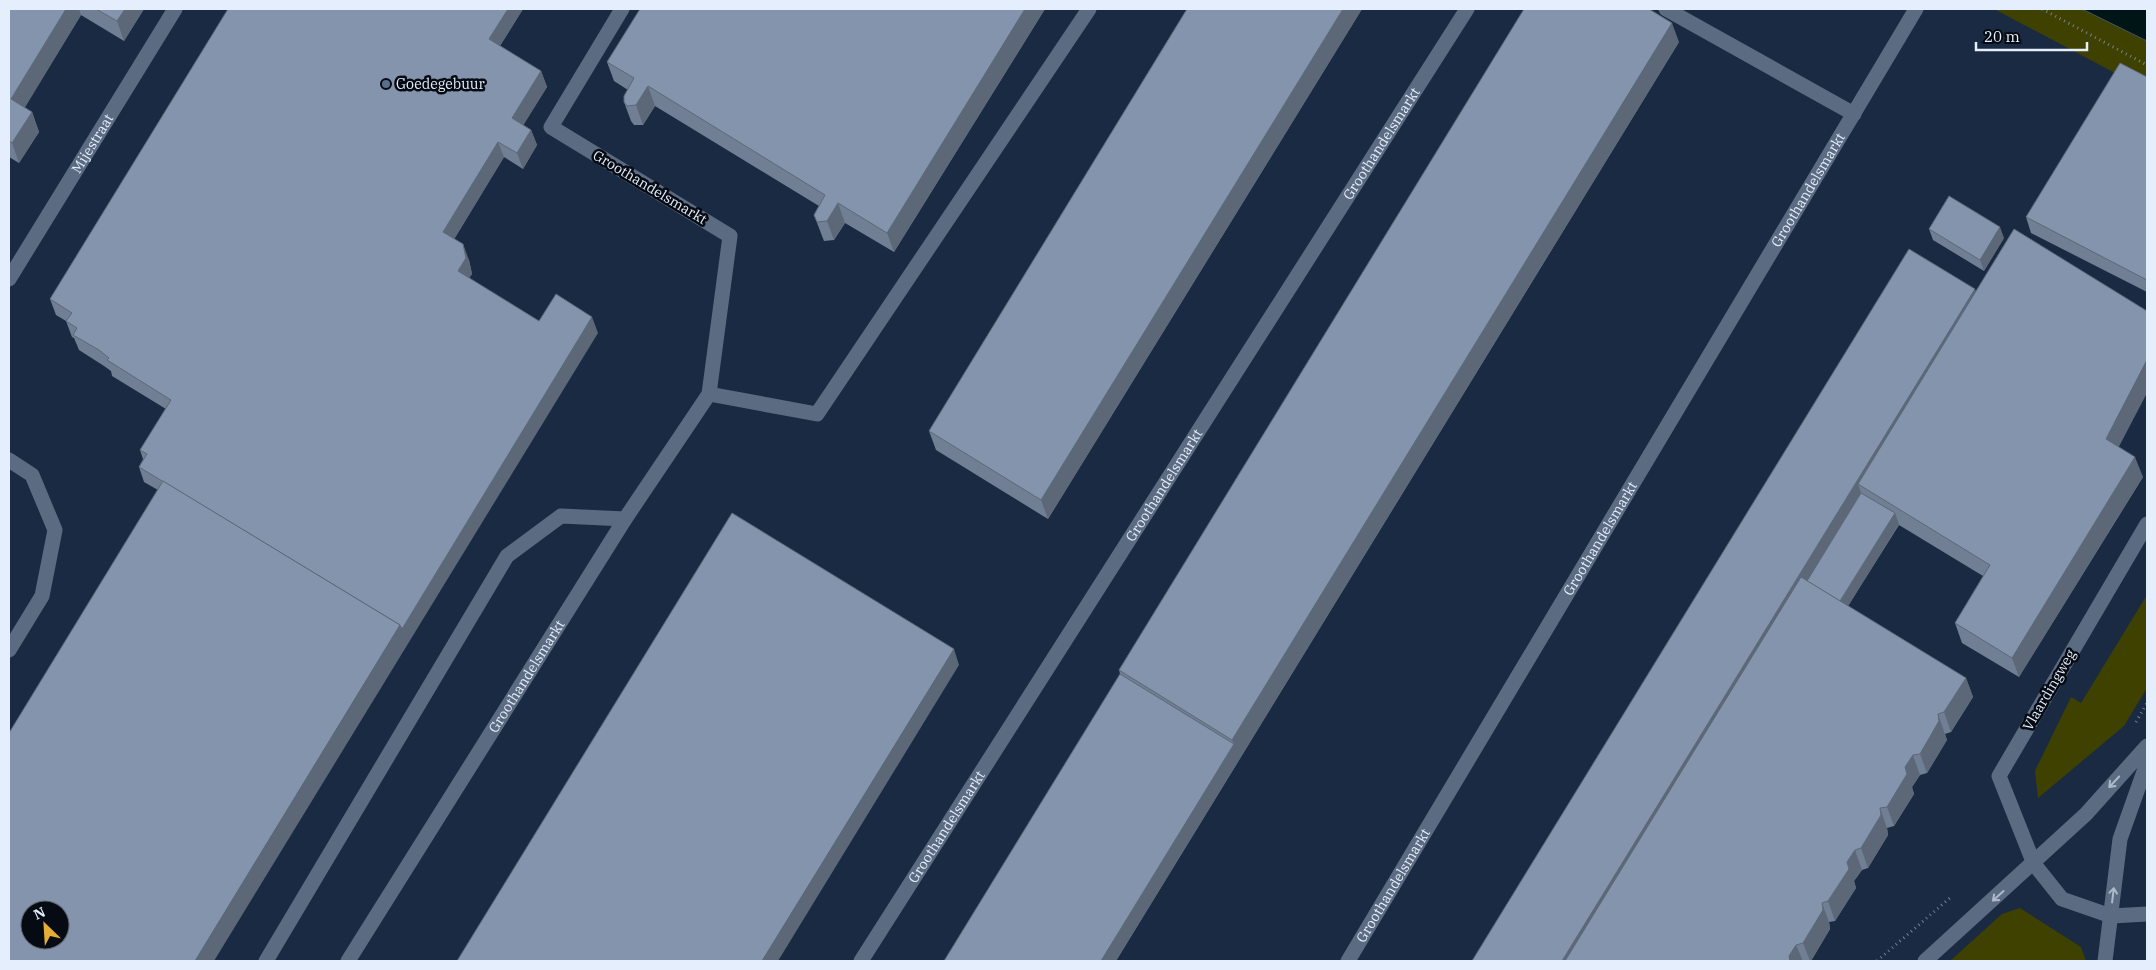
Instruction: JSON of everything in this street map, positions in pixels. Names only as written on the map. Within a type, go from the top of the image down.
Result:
[{"type":"street","name":"Mijestraat","points":[[9,279],[175,9]]},
{"type":"street","name":"Groothandelsmarkt","points":[[348,961],[625,519],[709,394],[730,236],[551,127],[622,9]]},
{"type":"street","points":[[709,394],[817,414],[1089,9]]},
{"type":"street","name":"Groothandelsmarkt","points":[[860,961],[1467,9]]},
{"type":"street","points":[[1666,9],[1854,114]]},
{"type":"street","name":"Groothandelsmarkt","points":[[1348,961],[1916,9]]},
{"type":"street","points":[[9,460],[32,476],[55,530],[42,596],[9,650]]},
{"type":"street","points":[[266,961],[507,556],[561,516],[625,519]]},
{"type":"street","name":"Vlaardingweg","points":[[2147,524],[1999,776],[2034,864],[2062,899],[2111,916],[2147,914]]},
{"type":"street","points":[[1925,961],[2034,864],[2086,814],[2147,746]]},
{"type":"street","points":[[2106,961],[2120,839],[2147,764]]},
{"type":"path","points":[[2042,9],[2147,66]]},
{"type":"shaded area","points":[[9,9],[2147,9],[2147,961],[9,961]]},
{"type":"shaded area","points":[[1994,9],[2082,9],[2147,41],[2147,90]]},
{"type":"shaded area","points":[[2082,9],[2147,9],[2147,41]]},
{"type":"shaded area","points":[[2147,595],[2147,688],[2124,726],[2038,798],[2035,771],[2071,697],[2081,703]]},
{"type":"shaded area","points":[[2020,908],[2081,947],[2086,961],[1950,961],[2002,914]]},
{"type":"building","points":[[9,9],[66,9],[11,99],[32,112],[12,143],[9,141]]},
{"type":"building","points":[[96,9],[125,9],[117,21]]},
{"type":"building","points":[[228,9],[508,9],[489,39],[541,71],[512,118],[531,130],[517,153],[498,142],[443,232],[463,244],[466,258],[458,271],[539,321],[556,294],[592,317],[402,629],[400,625],[139,467],[147,454],[140,450],[171,400],[107,360],[109,358],[99,350],[73,335],[77,328],[66,321],[72,313],[50,299]]},
{"type":"building","points":[[640,9],[1025,9],[887,233],[838,203],[827,221],[817,222],[814,215],[825,195],[648,86],[636,105],[627,106],[624,102],[624,96],[634,78],[607,62]]},
{"type":"building","points":[[1187,9],[1343,9],[1041,500],[929,431]]},
{"type":"building","points":[[1524,9],[1649,9],[1672,23],[1232,740],[1119,670]]},
{"type":"building","points":[[2120,63],[2147,77],[2147,280],[2026,217]]},
{"type":"building","points":[[1949,196],[2000,227],[1980,260],[1929,229]]},
{"type":"building","points":[[2014,229],[2147,311],[2147,360],[2106,439],[2135,457],[2012,658],[1955,623],[1990,565],[1858,484]]},
{"type":"building","points":[[1909,249],[1975,289],[1562,961],[1472,961]]},
{"type":"building","points":[[163,481],[400,625],[195,961],[9,961],[9,733]]},
{"type":"building","points":[[1861,493],[1895,513],[1840,601],[1807,581]]},
{"type":"building","points":[[732,513],[954,649],[762,961],[457,961]]},
{"type":"building","points":[[1801,577],[1966,678],[1944,712],[1938,714],[1939,721],[1920,754],[1913,755],[1905,767],[1907,774],[1887,807],[1880,808],[1881,815],[1861,848],[1855,850],[1847,862],[1849,869],[1828,901],[1822,903],[1823,910],[1803,943],[1796,945],[1789,956],[1790,961],[1565,961]]},
{"type":"building","points":[[1120,674],[1234,744],[1101,961],[944,961]]},
{"type":"place","name":"Goedegebuur","points":[[386,84]]}]
